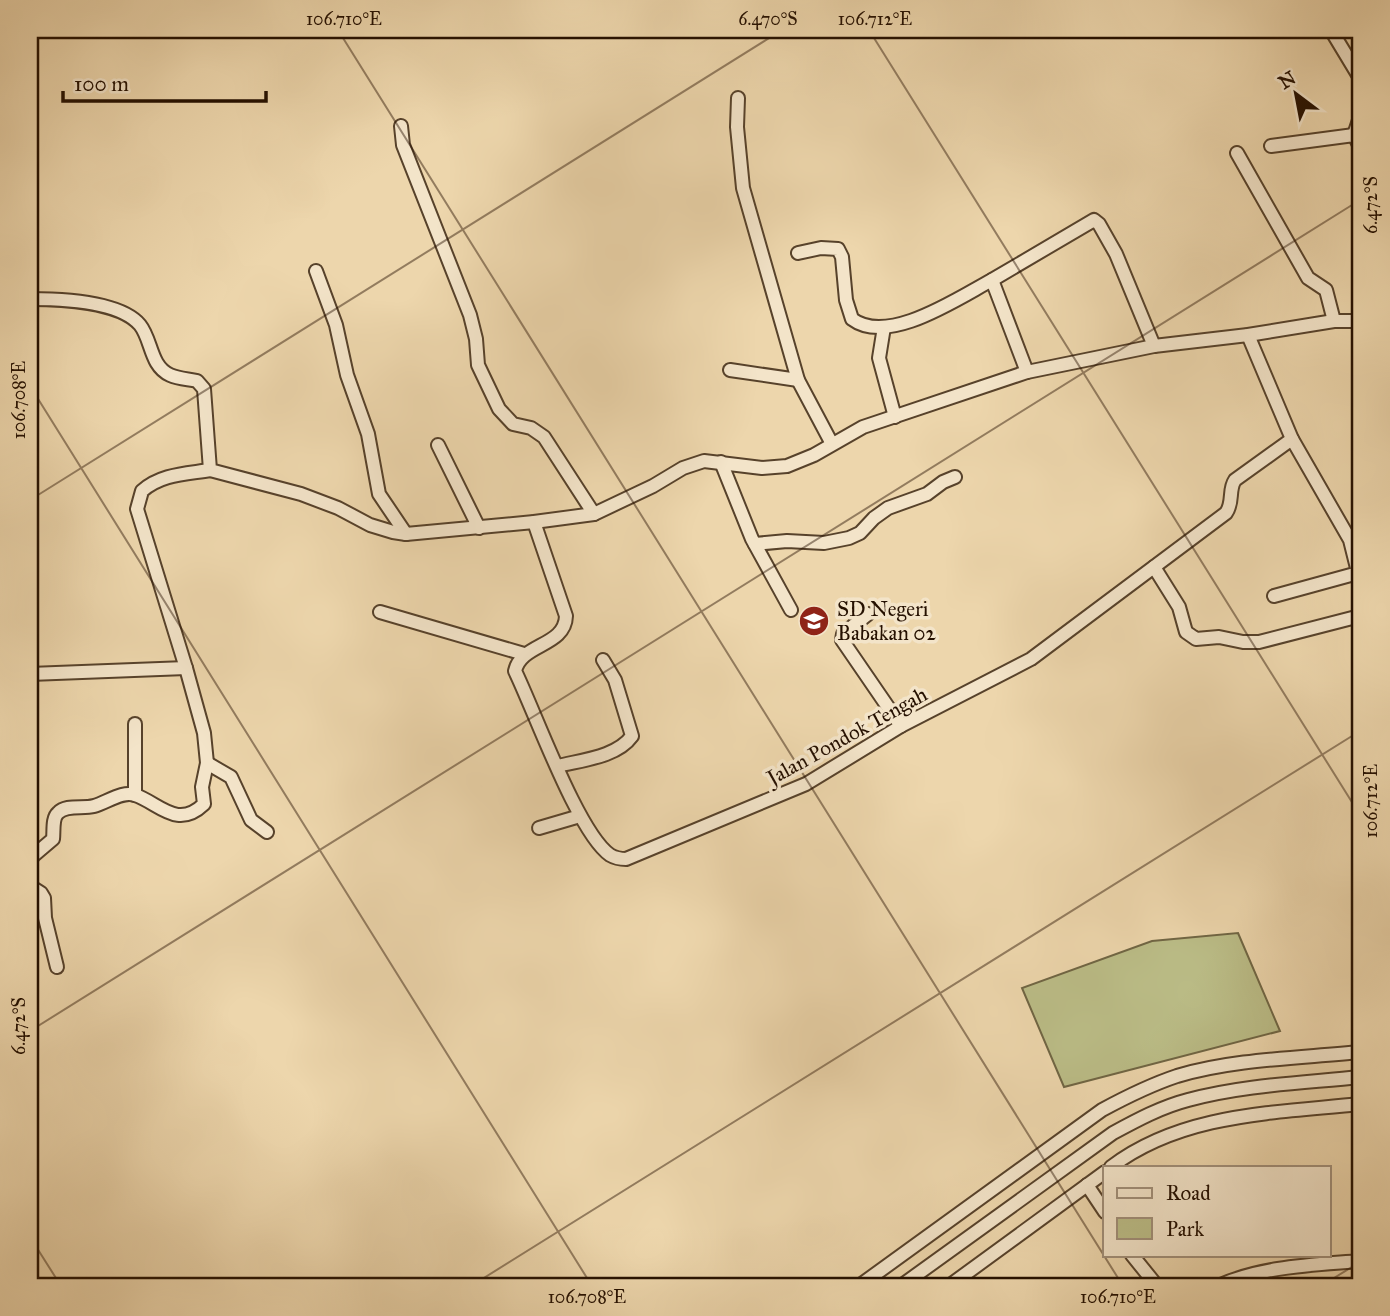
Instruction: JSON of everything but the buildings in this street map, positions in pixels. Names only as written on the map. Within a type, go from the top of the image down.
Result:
[{"type":"street","points":[[1331,30],[1360,78]]},
{"type":"street","points":[[738,98],[737,127],[743,188],[798,380],[832,444]]},
{"type":"street","points":[[1271,146],[1357,141],[1360,117]]},
{"type":"street","points":[[401,126],[403,145],[470,315],[476,339],[478,365],[499,409],[513,424],[531,428],[544,437],[594,514]]},
{"type":"street","points":[[1237,153],[1308,278],[1326,290],[1334,321]]},
{"type":"street","points":[[798,253],[821,248],[838,249],[842,257],[846,300],[852,319],[884,327],[910,322],[992,280],[1094,220],[1116,254],[1154,345]]},
{"type":"street","points":[[316,271],[337,326],[347,375],[368,434],[379,494],[406,534]]},
{"type":"street","points":[[992,280],[1027,372]]},
{"type":"street","points":[[30,299],[108,307],[132,317],[140,325],[162,370],[177,378],[197,380],[205,389],[210,470]]},
{"type":"street","points":[[30,862],[33,856],[53,839],[54,818],[65,808],[95,806],[125,794],[135,794],[174,814],[187,814],[198,810],[204,804],[202,787],[207,762],[204,733],[139,519],[138,500],[142,491],[157,481],[210,470],[301,494],[331,505],[382,530],[406,534],[534,522],[594,514],[694,463],[721,462],[775,468],[801,462],[863,428],[1027,372],[1154,345],[1248,335],[1334,321],[1360,321]]},
{"type":"street","points":[[884,327],[879,358],[895,417]]},
{"type":"street","points":[[1248,335],[1292,439],[1355,537],[1359,577],[1275,596]]},
{"type":"street","points":[[730,370],[798,380]]},
{"type":"street","name":"Jalan Pondok Tengah","points":[[524,654],[517,661],[515,671],[580,816],[605,850],[618,859],[626,859],[797,788],[901,726],[1031,659],[1226,513],[1235,480],[1292,439]]},
{"type":"street","points":[[438,445],[479,528]]},
{"type":"street","points":[[721,462],[755,544],[791,610]]},
{"type":"street","points":[[755,544],[824,542],[849,538],[860,533],[888,508],[927,494],[955,477]]},
{"type":"street","points":[[380,612],[524,654],[559,634],[566,625],[566,615],[534,522]]},
{"type":"street","points":[[1154,567],[1179,607],[1186,632],[1196,639],[1219,637],[1259,642],[1360,616]]},
{"type":"street","points":[[868,614],[844,634],[842,640],[901,726]]},
{"type":"street","points":[[558,766],[607,754],[628,742],[632,736],[615,680],[603,660]]},
{"type":"street","points":[[30,674],[186,668]]},
{"type":"street","points":[[135,724],[135,794]]},
{"type":"street","points":[[207,762],[230,777],[251,820],[267,832]]},
{"type":"street","points":[[539,828],[580,816]]},
{"type":"street","points":[[30,886],[44,898],[45,918],[57,968]]},
{"type":"street","points":[[859,1286],[1102,1110],[1138,1090],[1178,1076],[1220,1066],[1360,1052]]},
{"type":"street","points":[[901,1286],[1113,1133],[1147,1115],[1185,1101],[1226,1091],[1360,1077]]},
{"type":"street","points":[[1112,1166],[1161,1138],[1211,1122],[1241,1116],[1360,1104]]},
{"type":"street","points":[[949,1286],[965,1282],[1103,1173]]},
{"type":"street","points":[[1087,1185],[1103,1209]]},
{"type":"street","points":[[1133,1256],[1157,1286]]},
{"type":"street","points":[[1218,1286],[1245,1275],[1269,1270],[1360,1261]]},
{"type":"green space","points":[[1238,933],[1280,1031],[1064,1087],[1022,988],[1152,941]]},
{"type":"place","name":"SD Negeri Babakan 02","points":[[814,621]]}]
